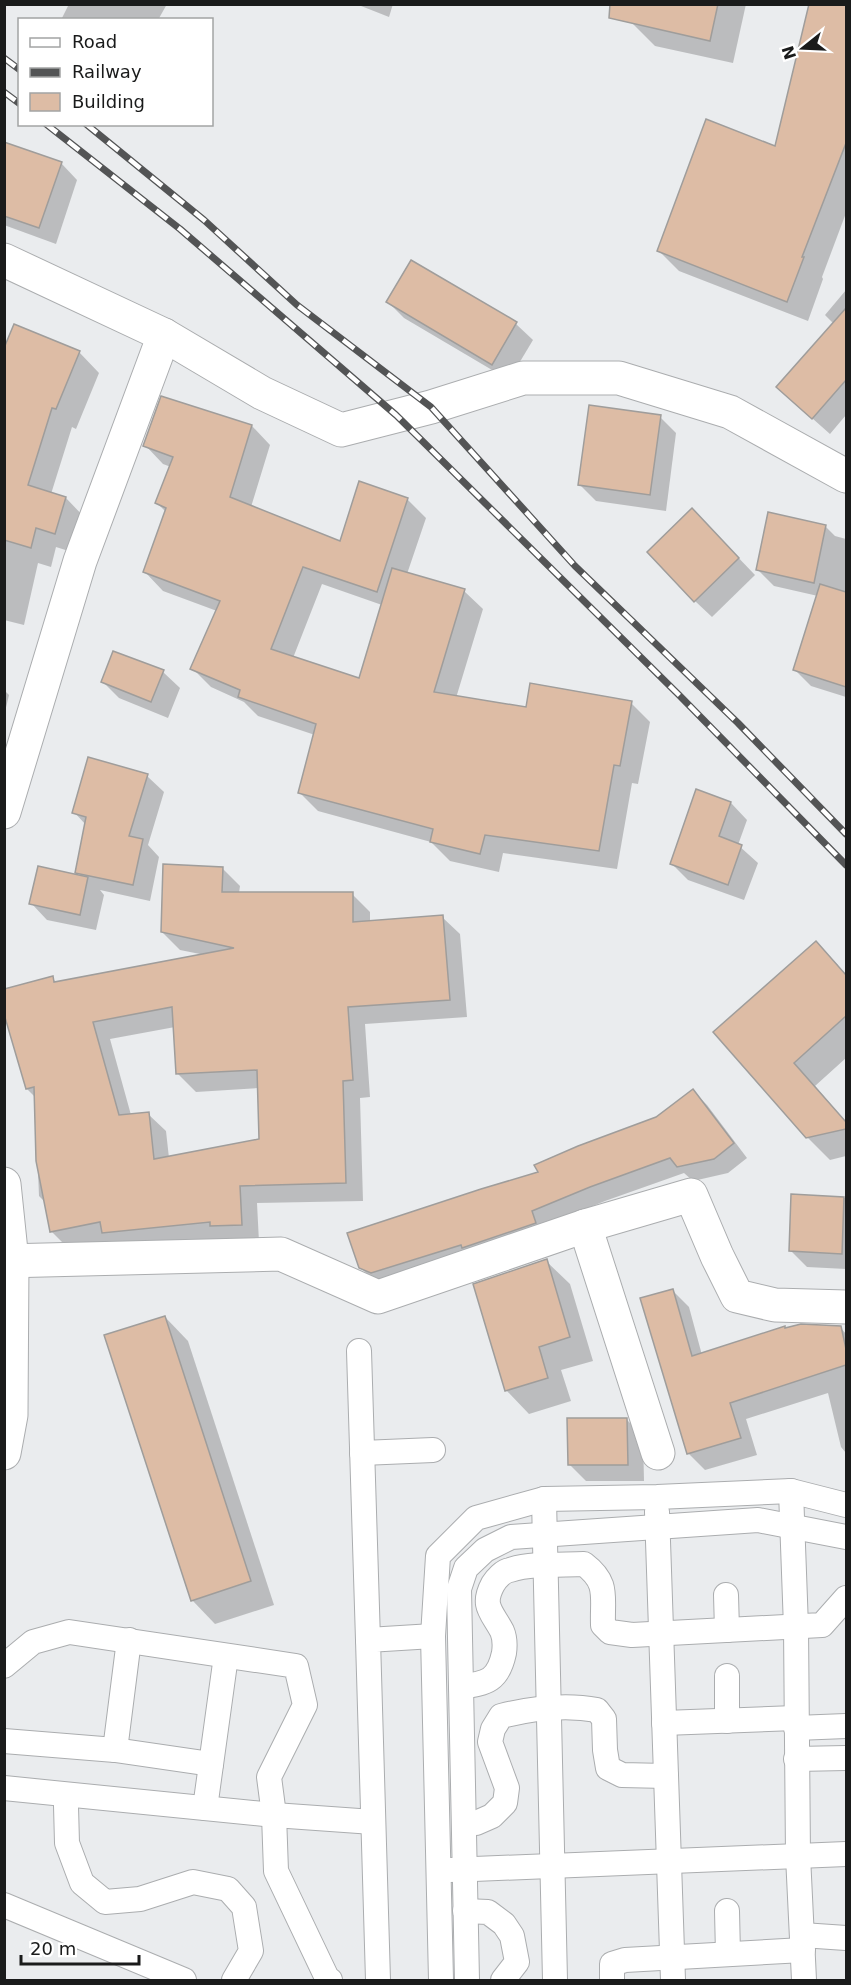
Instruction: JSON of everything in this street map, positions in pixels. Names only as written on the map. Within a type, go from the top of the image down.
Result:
[{"type":"street","points":[[4,260],[164,335],[261,393],[341,430],[431,407],[523,378],[619,378],[730,412],[846,476]]},
{"type":"street","points":[[4,812],[80,561],[164,335]]},
{"type":"street","points":[[4,1184],[12,1415],[4,1453]]},
{"type":"street","points":[[8,1261],[280,1254],[378,1297],[585,1226],[691,1195],[737,1296],[775,1305],[846,1307]]},
{"type":"street","points":[[585,1226],[658,1453]]},
{"type":"lane","points":[[359,1351],[378,1980]]},
{"type":"lane","points":[[362,1453],[433,1450]]},
{"type":"lane","points":[[791,1491],[796,1626],[798,1856],[804,1980]]},
{"type":"lane","points":[[441,1980],[433,1636],[438,1556],[476,1518],[544,1499],[791,1491],[846,1505]]},
{"type":"lane","points":[[657,1497],[673,1980]]},
{"type":"lane","points":[[544,1499],[555,1980]]},
{"type":"lane","points":[[467,1980],[459,1589],[466,1568],[485,1550],[511,1537],[544,1534],[758,1520],[846,1537]]},
{"type":"lane","points":[[461,1687],[488,1681],[496,1676],[501,1665],[504,1638],[487,1605],[487,1594],[495,1580],[508,1570],[584,1564],[595,1572],[602,1582],[603,1625],[610,1632],[632,1635],[822,1625],[846,1598]]},
{"type":"lane","points":[[726,1595],[727,1630]]},
{"type":"lane","points":[[4,1666],[33,1642],[69,1632],[296,1666],[306,1705],[269,1777],[274,1815],[276,1871],[328,1980]]},
{"type":"lane","points":[[368,1640],[433,1636]]},
{"type":"lane","points":[[115,1750],[129,1640]]},
{"type":"lane","points":[[205,1809],[226,1656]]},
{"type":"lane","points":[[727,1676],[728,1720]]},
{"type":"lane","points":[[464,1823],[476,1823],[492,1816],[505,1803],[507,1788],[490,1742],[493,1729],[501,1716],[548,1708],[579,1707],[597,1710],[604,1719],[604,1750],[608,1767],[622,1775],[666,1776]]},
{"type":"lane","points":[[664,1723],[728,1720],[846,1726]]},
{"type":"lane","points":[[4,1741],[115,1750],[211,1764]]},
{"type":"lane","points":[[796,1759],[846,1758]]},
{"type":"lane","points":[[4,1788],[205,1809],[373,1821]]},
{"type":"lane","points":[[69,1795],[66,1806],[68,1843],[82,1882],[105,1902],[140,1899],[193,1882],[228,1889],[244,1907],[251,1951],[234,1980]]},
{"type":"lane","points":[[438,1870],[846,1854]]},
{"type":"lane","points":[[4,1905],[184,1980]]},
{"type":"lane","points":[[465,1911],[488,1912],[504,1924],[512,1936],[517,1962],[503,1980]]},
{"type":"lane","points":[[727,1911],[728,1954]]},
{"type":"lane","points":[[612,1980],[612,1964],[625,1960],[728,1954],[846,1938]]},
{"type":"building","points":[[610,4],[718,4],[710,41],[609,18]]},
{"type":"building","points":[[809,4],[846,4],[846,143],[787,302],[657,251],[706,119],[775,146]]},
{"type":"building","points":[[4,142],[62,162],[39,228],[4,216]]},
{"type":"building","points":[[411,260],[517,322],[492,365],[386,302]]},
{"type":"building","points":[[846,308],[846,380],[812,419],[776,387]]},
{"type":"building","points":[[14,324],[80,351],[56,409],[52,408],[28,485],[66,497],[55,534],[36,528],[31,548],[4,540],[4,348]]},
{"type":"building","points":[[161,396],[252,425],[230,497],[340,541],[359,481],[408,498],[377,592],[303,567],[271,649],[359,678],[392,568],[465,589],[434,692],[526,707],[530,683],[632,701],[620,766],[614,765],[599,851],[485,835],[480,854],[430,842],[433,829],[298,793],[316,724],[238,697],[240,690],[190,669],[220,601],[143,572],[166,508],[155,503],[173,457],[143,446]]},
{"type":"building","points":[[589,405],[661,415],[650,495],[578,485]]},
{"type":"building","points":[[692,508],[739,558],[694,602],[647,552]]},
{"type":"building","points":[[768,512],[826,525],[814,583],[756,570]]},
{"type":"building","points":[[820,584],[846,592],[846,687],[793,670]]},
{"type":"building","points":[[113,651],[164,670],[151,702],[101,682]]},
{"type":"building","points":[[88,757],[148,774],[129,836],[143,839],[133,885],[75,873],[86,817],[72,813]]},
{"type":"building","points":[[696,789],[731,802],[719,836],[742,845],[728,885],[670,864]]},
{"type":"building","points":[[163,864],[223,867],[222,892],[353,892],[353,922],[443,915],[450,1000],[348,1007],[353,1080],[343,1081],[346,1183],[240,1186],[242,1225],[210,1226],[210,1222],[102,1233],[100,1222],[50,1232],[36,1161],[34,1087],[26,1089],[4,1014],[4,989],[53,976],[54,982],[234,948],[161,932]],"holes":[[[172,1007],[176,1074],[257,1070],[259,1139],[154,1159],[149,1112],[119,1115],[93,1022]]]},
{"type":"building","points":[[38,866],[88,877],[80,915],[29,904]]},
{"type":"building","points":[[816,941],[846,975],[846,1016],[794,1063],[846,1122],[846,1129],[806,1138],[713,1032]]},
{"type":"building","points":[[693,1089],[734,1143],[714,1159],[677,1167],[670,1158],[532,1211],[536,1223],[462,1248],[461,1245],[371,1273],[359,1268],[347,1233],[538,1172],[534,1165],[656,1117]]},
{"type":"building","points":[[791,1194],[844,1197],[842,1254],[789,1251]]},
{"type":"building","points":[[547,1259],[570,1337],[539,1347],[548,1378],[505,1391],[473,1284]]},
{"type":"building","points":[[673,1289],[692,1356],[785,1326],[785,1328],[801,1324],[841,1326],[846,1349],[846,1365],[730,1403],[741,1438],[687,1454],[640,1298]]},
{"type":"building","points":[[165,1316],[251,1581],[191,1601],[104,1335]]},
{"type":"building","points":[[567,1418],[627,1418],[628,1465],[568,1465]]},
{"type":"railway","points":[[4,58],[18,68]]},
{"type":"railway","points":[[4,92],[18,102]]},
{"type":"railway","points":[[49,126],[180,229],[396,415],[679,695],[846,865]]},
{"type":"railway","points":[[88,126],[204,220],[297,305],[431,407],[575,566],[738,723],[846,834]]}]
